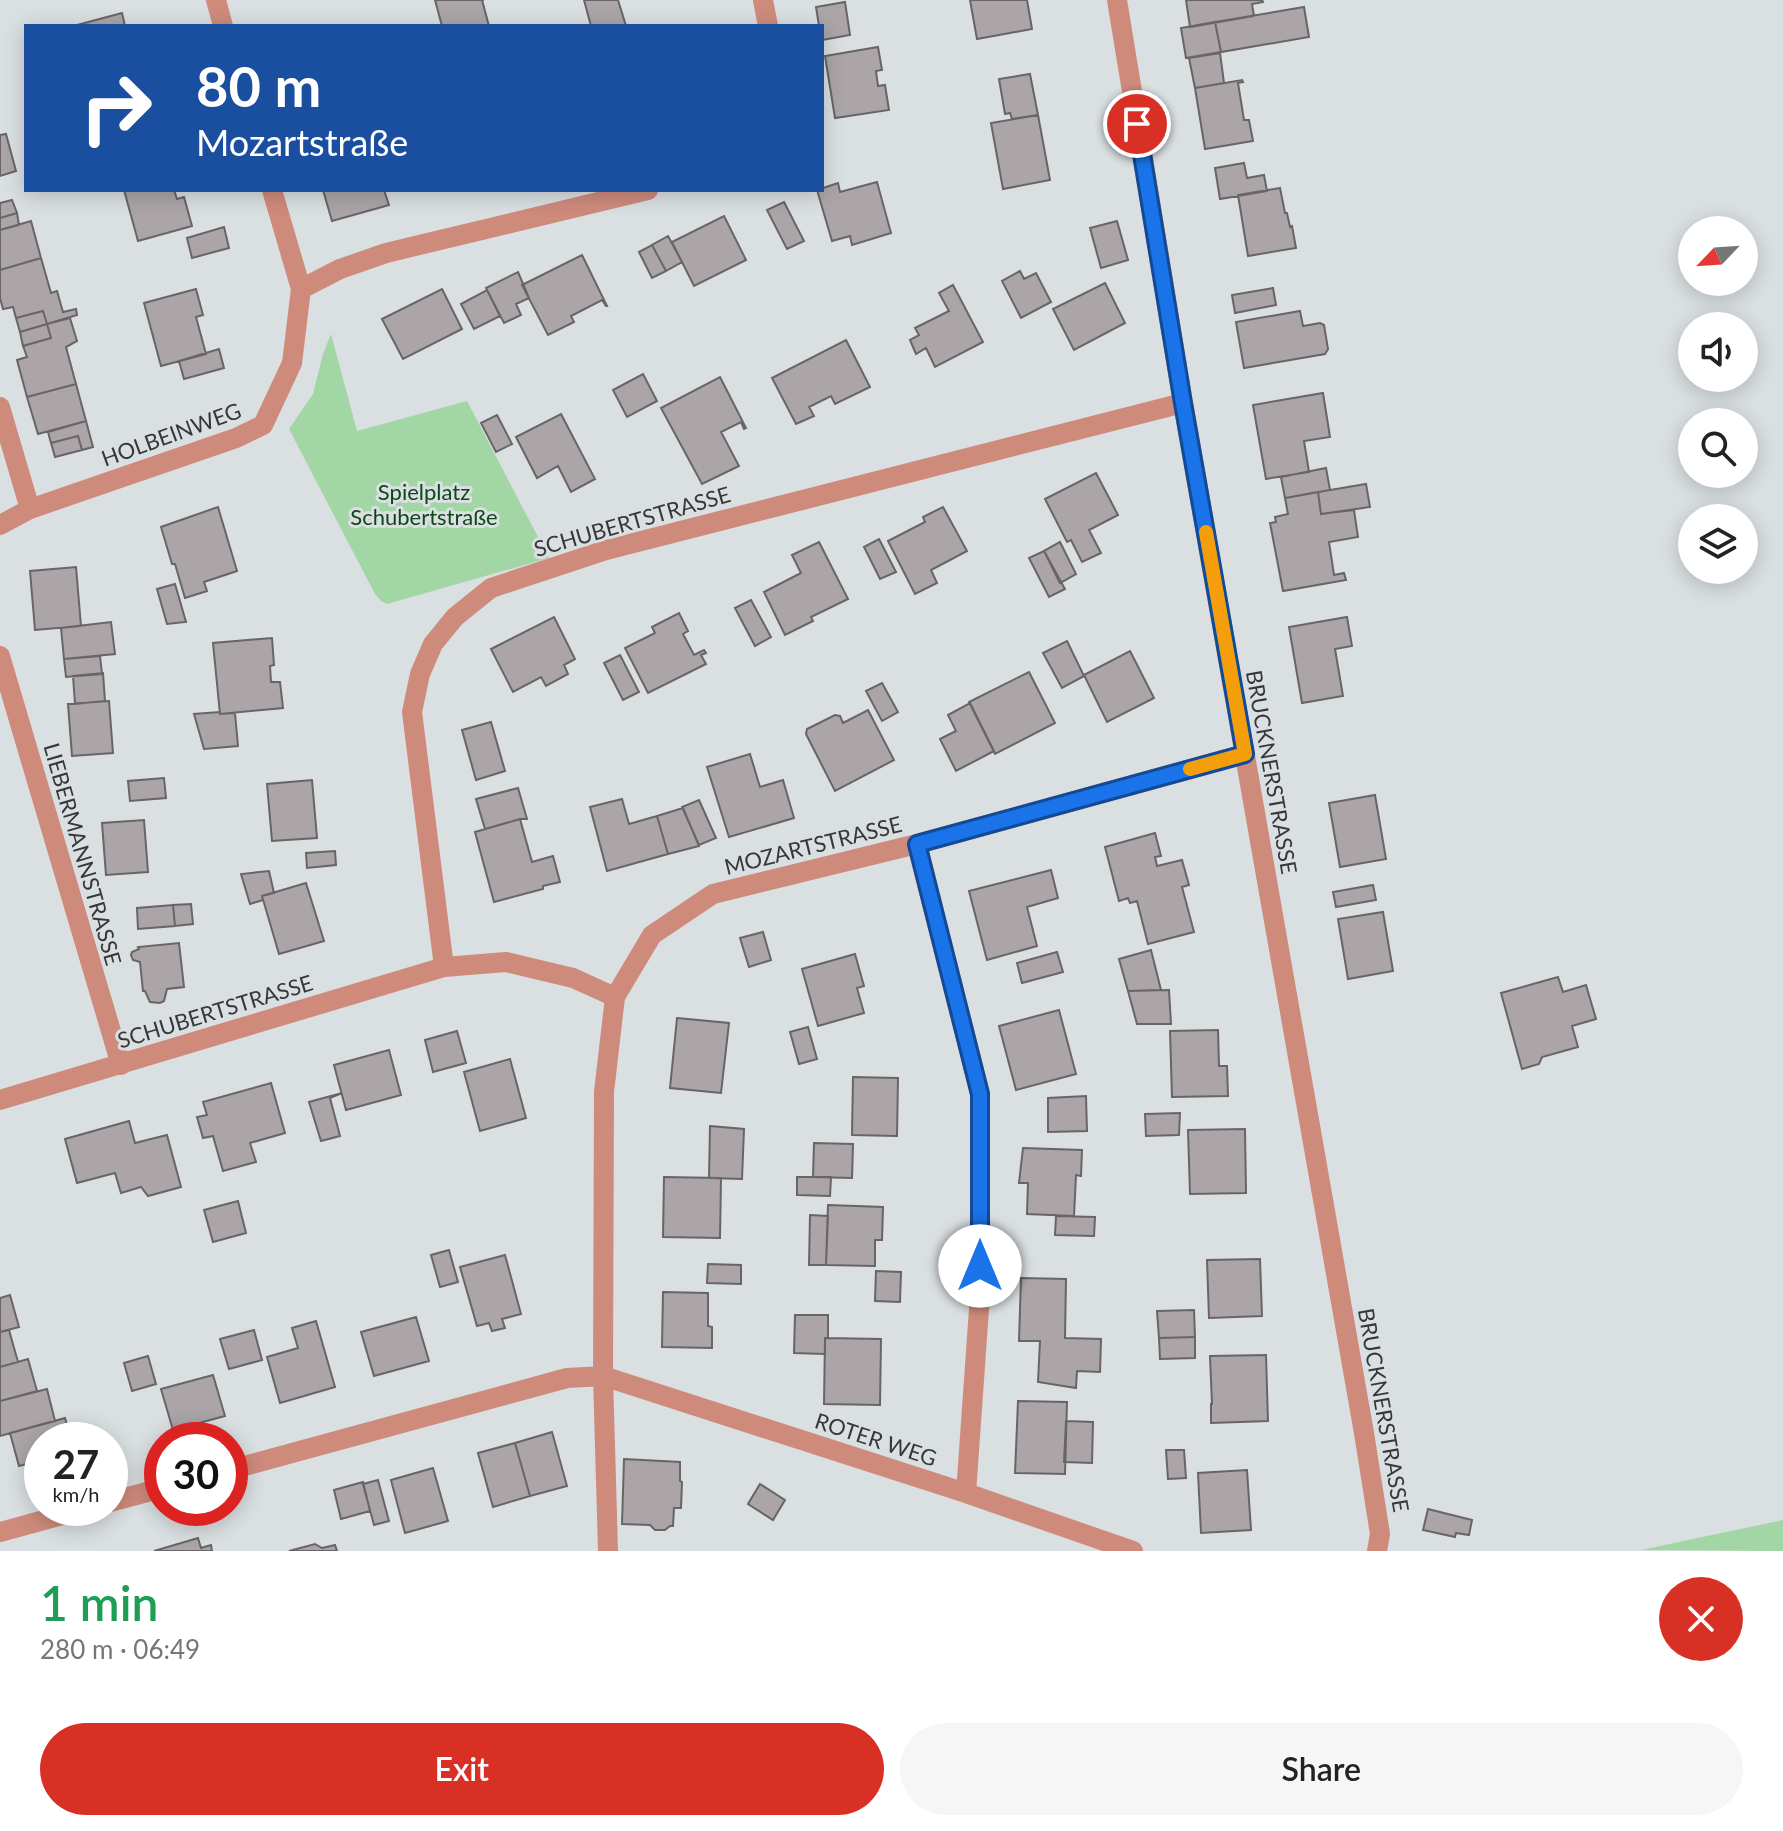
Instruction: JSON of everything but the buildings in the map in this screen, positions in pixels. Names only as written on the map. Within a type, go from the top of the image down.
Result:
[{"type":"street","points":[[216,0],[222,24]]},
{"type":"street","points":[[763,0],[768,24]]},
{"type":"street","name":"BRUCKNERSTRASSE","points":[[1117,0],[1183,403],[1364,1433],[1380,1534],[1377,1551]]},
{"type":"street","name":"HOLBEINWEG","points":[[0,525],[30,509],[236,438],[263,425],[292,363],[301,289],[273,192]]},
{"type":"street","points":[[301,289],[340,269],[386,253],[640,192]]},
{"type":"street","name":"SCHUBERTSTRASSE","points":[[444,967],[412,712],[420,674],[433,644],[455,617],[491,588],[606,550],[1183,403]]},
{"type":"street","points":[[0,407],[30,509]]},
{"type":"street","name":"LIEBERMANNSTRASSE","points":[[0,656],[121,1065]]},
{"type":"street","name":"MOZARTSTRASSE","points":[[603,1376],[604,1092],[615,997],[652,935],[713,894],[917,844],[1245,754]]},
{"type":"street","points":[[917,844],[980,1094],[980,1295],[966,1493]]},
{"type":"street","name":"SCHUBERTSTRASSE","points":[[0,1100],[444,967],[506,962],[573,978],[615,997]]},
{"type":"street","points":[[603,1376],[608,1551]]},
{"type":"street","name":"ROTER WEG","points":[[248,1465],[567,1378],[603,1376],[966,1493],[1133,1551]]},
{"type":"street","points":[[0,1532],[24,1525]]},
{"type":"green space","name":"Spielplatz Schubertstraße","points":[[331,334],[357,431],[467,401],[549,558],[387,604],[381,601],[289,429],[313,394]]},
{"type":"green space","points":[[1783,1520],[1783,1551],[1641,1550]]},
{"type":"slow traffic","points":[[1190,769],[1245,754],[1206,532]]},
{"type":"route","points":[[980,1266],[980,1094],[917,844],[1245,754],[1137,124]]}]
